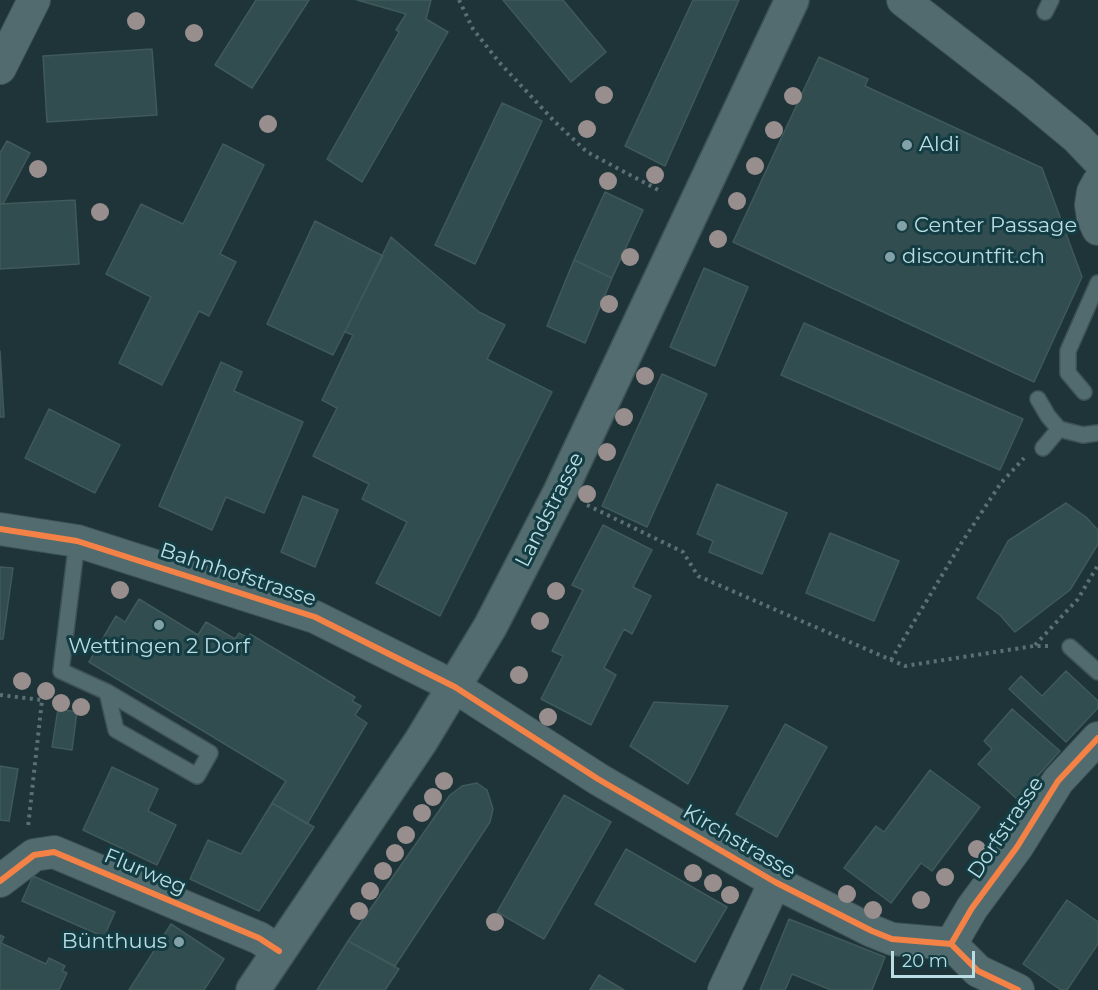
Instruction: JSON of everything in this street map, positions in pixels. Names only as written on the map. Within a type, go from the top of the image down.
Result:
[{"type":"main road","name":"Landstrasse","points":[[254,990],[421,741],[569,496],[792,0]]},
{"type":"street","points":[[0,68],[34,0]]},
{"type":"street","points":[[903,0],[1024,94],[1077,138],[1098,160]]},
{"type":"street","points":[[1098,183],[1093,192],[1091,205],[1098,230]]},
{"type":"street","name":"Bahnhofstrasse","points":[[0,529],[77,541],[315,617],[454,687]]},
{"type":"street","name":"Kirchstrasse","points":[[454,687],[598,779],[775,882],[892,939],[951,944]]},
{"type":"street","name":"Dorfstrasse","points":[[951,944],[972,908],[1017,847],[1058,781],[1098,738]]},
{"type":"street","name":"Flurweg","points":[[34,855],[54,852],[260,938],[279,951]]},
{"type":"street","points":[[0,881],[34,855]]},
{"type":"street","points":[[724,990],[775,882]]},
{"type":"street","points":[[951,944],[978,971],[1018,990]]},
{"type":"lane","points":[[1084,392],[1068,373],[1068,351],[1098,283]]},
{"type":"lane","points":[[1038,399],[1059,429],[1083,435],[1098,433]]},
{"type":"lane","points":[[1043,448],[1059,429]]},
{"type":"lane","points":[[77,541],[61,671],[107,692],[210,753],[197,776],[117,730],[107,692]]},
{"type":"lane","points":[[1070,647],[1098,672]]},
{"type":"path","points":[[459,0],[473,29],[499,62],[555,122],[587,152],[662,192]]},
{"type":"path","points":[[891,660],[962,542],[1001,483],[1022,459],[1043,448]]},
{"type":"path","points":[[569,496],[682,552],[698,576],[905,666],[1034,646],[1070,647]]},
{"type":"path","points":[[1034,646],[1078,599],[1098,565]]},
{"type":"path","points":[[0,695],[42,700],[28,828],[34,855]]},
{"type":"building","points":[[256,0],[309,0],[252,88],[215,65]]},
{"type":"building","points":[[357,0],[431,0],[426,19],[448,32],[362,182],[327,159],[399,32],[396,30],[406,14]]},
{"type":"building","points":[[503,0],[563,0],[606,52],[571,82]]},
{"type":"building","points":[[693,0],[739,0],[665,166],[625,146]]},
{"type":"building","points":[[152,49],[157,115],[47,122],[43,56]]},
{"type":"building","name":"Center Passage","points":[[819,57],[868,79],[865,86],[1042,168],[1082,277],[1034,382],[733,242]]},
{"type":"building","points":[[502,103],[542,121],[475,264],[435,245]]},
{"type":"building","points":[[7,141],[30,153],[3,204],[0,204],[0,153]]},
{"type":"building","points":[[223,144],[264,165],[220,254],[236,262],[209,316],[199,311],[162,385],[119,363],[151,297],[106,274],[141,204],[183,224]]},
{"type":"building","points":[[605,192],[643,210],[612,278],[574,260]]},
{"type":"building","points":[[75,200],[79,264],[0,269],[0,204]]},
{"type":"building","points":[[315,221],[383,256],[333,355],[267,324]]},
{"type":"building","points":[[391,237],[479,312],[505,325],[487,359],[552,392],[440,616],[376,583],[407,522],[362,499],[369,484],[313,456],[337,408],[322,400],[353,335],[345,332]]},
{"type":"building","points":[[574,260],[612,278],[585,343],[547,326]]},
{"type":"building","points":[[704,268],[748,287],[715,366],[670,347]]},
{"type":"building","points":[[804,323],[1023,419],[1000,470],[781,375]]},
{"type":"building","points":[[0,351],[4,417],[0,417]]},
{"type":"building","points":[[221,362],[242,372],[234,391],[303,422],[264,513],[226,497],[212,530],[159,506]]},
{"type":"building","points":[[662,374],[707,394],[647,527],[602,506]]},
{"type":"building","points":[[49,409],[120,445],[95,493],[25,458]]},
{"type":"building","points":[[717,484],[787,513],[762,574],[709,552],[713,541],[697,534]]},
{"type":"building","points":[[303,496],[338,510],[315,567],[281,552]]},
{"type":"building","points":[[1066,503],[1086,517],[1098,530],[1098,544],[1070,590],[1015,632],[1000,615],[977,598],[1008,541]]},
{"type":"building","points":[[603,525],[652,550],[633,587],[651,596],[632,634],[624,629],[604,668],[616,675],[591,725],[541,699],[563,656],[552,651],[583,590],[572,585]]},
{"type":"building","points":[[830,533],[899,561],[874,621],[806,593]]},
{"type":"building","points":[[0,567],[13,568],[3,639],[0,639]]},
{"type":"building","points":[[139,599],[198,635],[206,622],[235,639],[239,633],[248,638],[250,634],[355,697],[352,701],[361,706],[355,715],[367,723],[307,824],[272,803],[286,781],[89,662],[116,616],[125,622]]},
{"type":"building","points":[[1066,671],[1098,701],[1098,708],[1066,742],[1009,689],[1021,676],[1042,696]]},
{"type":"building","points":[[654,702],[728,706],[688,784],[630,746]]},
{"type":"building","points":[[58,709],[77,712],[72,750],[52,747]]},
{"type":"building","points":[[1012,709],[1060,751],[1017,799],[978,764],[992,749],[984,741]]},
{"type":"building","points":[[785,724],[827,747],[777,837],[736,814]]},
{"type":"building","points":[[0,766],[18,769],[9,821],[0,820]]},
{"type":"building","points":[[112,767],[158,789],[148,811],[176,825],[157,865],[83,830]]},
{"type":"building","points":[[930,770],[980,807],[932,871],[921,863],[891,903],[844,868],[876,826],[884,832]]},
{"type":"building","points":[[477,783],[487,790],[493,809],[490,822],[395,966],[348,941],[450,795],[462,786]]},
{"type":"building","points":[[564,795],[611,822],[544,939],[497,912]]},
{"type":"building","points":[[272,803],[314,827],[259,911],[190,879],[208,840],[241,854]]},
{"type":"building","points":[[626,849],[727,907],[695,962],[595,904]]},
{"type":"building","points":[[33,876],[115,912],[104,937],[22,901]]},
{"type":"building","points":[[1067,900],[1098,922],[1098,944],[1067,990],[1061,990],[1023,964]]},
{"type":"building","points":[[789,919],[885,957],[872,990],[831,990],[792,974],[785,990],[760,990]]},
{"type":"building","name":"Bünthuus","points":[[171,924],[224,959],[204,990],[129,990]]},
{"type":"building","points":[[0,935],[4,937],[1,943],[46,964],[49,958],[65,966],[62,971],[67,973],[59,990],[0,990]]},
{"type":"building","points":[[348,941],[399,969],[385,990],[317,990]]},
{"type":"building","points":[[599,975],[624,990],[590,990]]},
{"type":"cycle path","points":[[0,529],[77,541],[315,617],[455,687],[598,779],[775,882],[892,939],[951,944],[978,971],[1018,990]]},
{"type":"cycle path","points":[[951,944],[972,908],[1017,847],[1058,781],[1098,738]]},
{"type":"cycle path","points":[[0,881],[34,855],[54,852],[259,938],[279,951]]},
{"type":"place","name":"Aldi","points":[[907,145]]},
{"type":"place","name":"Center Passage","points":[[902,226]]},
{"type":"place","name":"discountfit.ch","points":[[890,257]]},
{"type":"place","name":"Wettingen 2 Dorf","points":[[159,625]]},
{"type":"place","name":"Bünthuus","points":[[179,942]]}]
